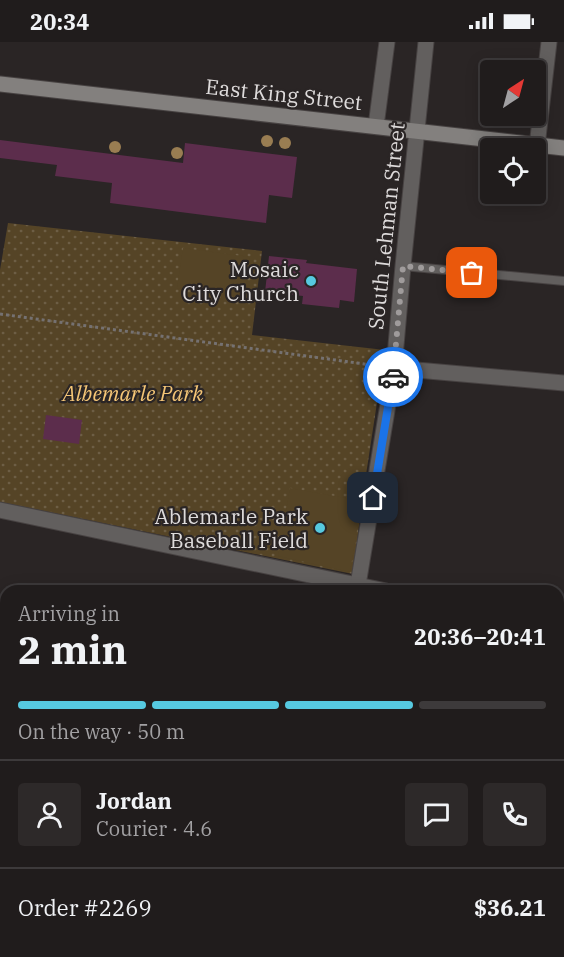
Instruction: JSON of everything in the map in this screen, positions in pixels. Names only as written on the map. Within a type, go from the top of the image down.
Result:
[{"type":"street","name":"South Lehman Street","points":[[376,126],[387,42]]},
{"type":"street","name":"South Lehman Street","points":[[358,585],[394,368],[426,42]]},
{"type":"street","points":[[538,138],[549,42]]},
{"type":"street","name":"East King Street","points":[[0,84],[480,138]]},
{"type":"street","name":"East King Street","points":[[546,147],[564,148]]},
{"type":"street","points":[[394,368],[564,383]]},
{"type":"street","points":[[0,510],[344,585]]},
{"type":"lane","points":[[403,266],[564,281]]},
{"type":"path","points":[[0,314],[394,368]]},
{"type":"green space","name":"Albemarle Park","points":[[8,223],[262,251],[252,335],[385,350],[353,574],[0,502],[0,270]]},
{"type":"green space","points":[[183,248],[250,257],[244,298],[177,288]]},
{"type":"green space","name":"Ablemarle Park Baseball Field","points":[[290,488],[362,501],[350,572],[278,556]]},
{"type":"building","points":[[0,140],[183,163],[185,143],[297,157],[292,198],[269,195],[266,223],[110,203],[112,183],[55,176],[57,165],[0,158]]},
{"type":"building","name":"Mosaic City Church","points":[[269,256],[357,269],[354,302],[340,300],[339,308],[302,304],[303,296],[265,292]]},
{"type":"building","points":[[46,415],[82,420],[79,444],[43,439]]},
{"type":"way so far","points":[[393,377],[403,266],[472,273]]},
{"type":"place","name":"Mosaic City Church","points":[[311,281]]},
{"type":"place","name":"Ablemarle Park Baseball Field","points":[[320,528]]},
{"type":"route","points":[[373,498],[393,377]]}]
